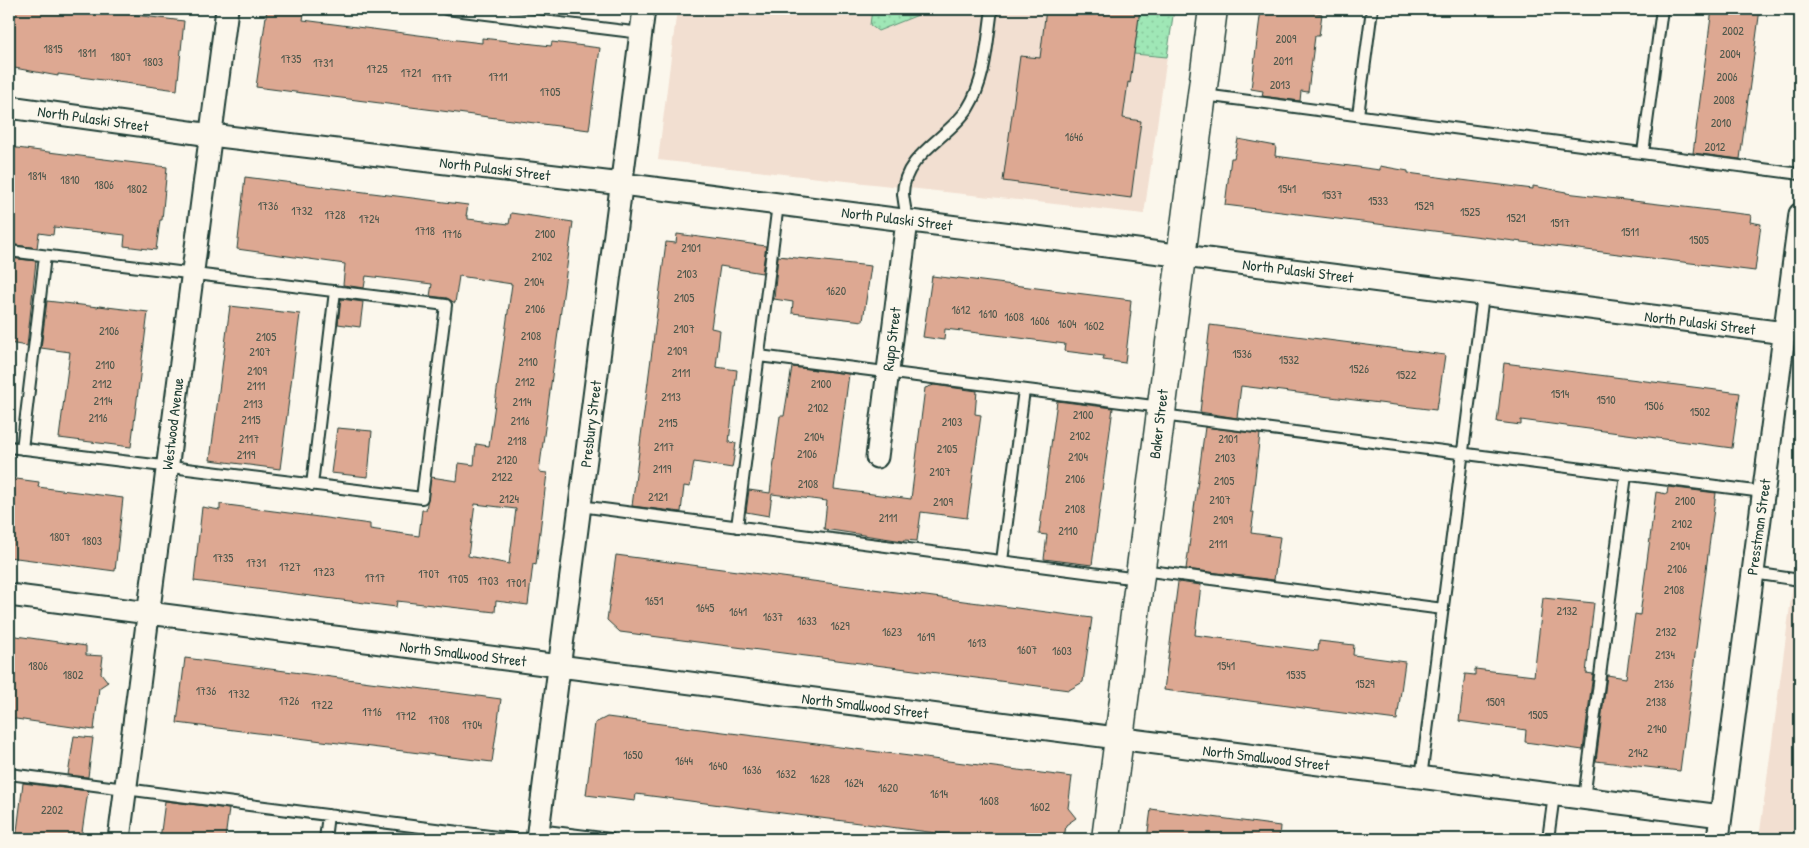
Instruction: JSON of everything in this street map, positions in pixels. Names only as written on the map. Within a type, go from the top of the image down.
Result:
[{"type":"street","name":"Westwood Avenue","points":[[119,839],[227,9]]},
{"type":"street","name":"Presbury Street","points":[[537,834],[644,9]]},
{"type":"street","name":"Baker Street","points":[[1106,839],[1213,9]]},
{"type":"street","name":"North Pulaski Street","points":[[9,107],[211,135],[622,184],[1785,333]]},
{"type":"street","name":"Presstman Street","points":[[1718,839],[1800,214]]},
{"type":"street","name":"Rupp Street","points":[[877,457],[907,221]]},
{"type":"street","name":"North Smallwood Street","points":[[9,595],[1721,816]]},
{"type":"lane","points":[[446,9],[641,33]]},
{"type":"lane","points":[[907,221],[903,193],[907,178],[921,155],[956,123],[968,108],[978,86],[982,70],[992,9]]},
{"type":"lane","points":[[1358,115],[1372,9]]},
{"type":"lane","points":[[1643,153],[1662,9]]},
{"type":"lane","points":[[1202,95],[1800,174]]},
{"type":"lane","points":[[737,527],[778,204]]},
{"type":"lane","points":[[9,251],[446,305],[422,498],[9,447]]},
{"type":"lane","points":[[22,448],[46,256]]},
{"type":"lane","points":[[312,484],[335,291]]},
{"type":"lane","points":[[1421,778],[1483,295]]},
{"type":"lane","points":[[759,356],[1024,390],[1463,454],[1763,492]]},
{"type":"lane","points":[[1002,561],[1024,390]]},
{"type":"lane","points":[[1584,798],[1626,474]]},
{"type":"lane","points":[[580,506],[1002,561],[1140,574],[1442,609]]},
{"type":"lane","points":[[1753,573],[1800,580]]},
{"type":"lane","points":[[9,774],[513,839]]},
{"type":"lane","points":[[1548,839],[1554,795]]},
{"type":"lane","points":[[325,839],[328,815]]},
{"type":"lane","points":[[537,834],[610,839]]},
{"type":"shaded area","points":[[677,9],[1174,9],[1144,214],[658,160]]},
{"type":"shaded area","points":[[1800,531],[1800,839],[1759,839]]},
{"type":"green space","points":[[872,9],[933,9],[878,31],[870,25]]},
{"type":"green space","points":[[1140,9],[1174,9],[1167,57],[1134,54]]},
{"type":"building","points":[[9,9],[84,9],[184,21],[177,90],[58,74],[58,76],[9,67]]},
{"type":"building","points":[[267,9],[305,9],[303,20],[482,43],[482,38],[551,46],[552,42],[600,48],[589,130],[256,87]]},
{"type":"building","points":[[1046,9],[1140,9],[1130,83],[1128,82],[1123,118],[1141,121],[1131,198],[1003,181],[1020,56],[1040,58]]},
{"type":"building","points":[[1261,9],[1312,9],[1311,12],[1322,14],[1319,36],[1315,36],[1308,92],[1301,91],[1300,101],[1262,96],[1263,91],[1251,89]]},
{"type":"building","points":[[1712,9],[1760,9],[1740,159],[1693,153]]},
{"type":"building","points":[[1238,139],[1276,146],[1275,156],[1380,170],[1380,166],[1408,171],[1408,173],[1453,179],[1533,189],[1533,186],[1566,193],[1751,215],[1750,222],[1761,224],[1755,271],[1225,205],[1231,158],[1234,158]]},
{"type":"building","points":[[9,147],[167,167],[162,220],[160,220],[156,250],[124,246],[125,235],[54,227],[53,235],[39,233],[37,248],[9,244]]},
{"type":"building","points":[[245,177],[468,205],[466,216],[468,216],[468,219],[509,224],[511,213],[573,222],[539,472],[547,473],[536,565],[533,564],[528,605],[496,601],[495,612],[397,601],[396,607],[194,581],[202,507],[220,510],[220,504],[304,515],[370,524],[370,529],[419,536],[422,510],[426,510],[431,477],[457,481],[459,463],[474,465],[476,444],[489,446],[512,284],[459,276],[455,303],[447,298],[430,296],[432,284],[366,276],[364,288],[343,285],[345,264],[237,249]],"holes":[[[475,504],[516,509],[509,564],[468,556]]]},
{"type":"building","points":[[677,234],[766,246],[762,273],[720,266],[711,328],[720,330],[716,367],[737,370],[729,442],[736,443],[734,457],[732,468],[694,462],[690,487],[684,486],[681,512],[632,506],[666,242],[676,243]]},
{"type":"building","points":[[778,256],[871,266],[863,321],[792,313],[793,302],[774,299]]},
{"type":"building","points":[[9,258],[36,261],[27,346],[9,343]]},
{"type":"building","points":[[932,276],[1131,300],[1125,363],[1103,360],[1104,356],[1064,351],[1065,344],[1012,337],[945,329],[944,340],[923,337]]},
{"type":"building","points":[[341,299],[363,302],[360,327],[338,324]]},
{"type":"building","points":[[47,301],[148,312],[131,447],[59,438],[70,352],[41,348]]},
{"type":"building","points":[[230,306],[300,314],[280,469],[210,460]]},
{"type":"building","points":[[1210,325],[1445,355],[1436,410],[1241,386],[1237,418],[1200,412]]},
{"type":"building","points":[[1504,363],[1740,393],[1732,448],[1521,420],[1521,425],[1497,422]]},
{"type":"building","points":[[792,367],[849,374],[834,489],[911,499],[925,388],[934,385],[977,391],[975,414],[981,415],[967,518],[921,512],[917,541],[903,541],[824,529],[827,501],[772,494],[769,516],[746,512],[749,490],[770,493],[780,416],[784,416]]},
{"type":"building","points":[[1057,401],[1113,408],[1092,565],[1044,559],[1047,535],[1039,534]]},
{"type":"building","points":[[1205,427],[1260,434],[1251,512],[1254,512],[1251,533],[1280,537],[1274,580],[1186,569]]},
{"type":"building","points":[[337,428],[372,431],[368,477],[331,473]]},
{"type":"building","points":[[9,478],[39,482],[38,487],[123,498],[115,571],[9,557]]},
{"type":"building","points":[[1668,487],[1716,493],[1680,771],[1596,761],[1607,675],[1626,678],[1635,614],[1640,615],[1656,492],[1667,494]]},
{"type":"building","points":[[616,555],[1092,618],[1083,682],[1069,690],[620,632],[607,620]]},
{"type":"building","points":[[1178,582],[1201,585],[1195,635],[1318,651],[1319,641],[1354,645],[1353,655],[1405,662],[1397,720],[1164,690]]},
{"type":"building","points":[[1543,598],[1594,603],[1586,673],[1593,674],[1583,750],[1525,742],[1526,730],[1459,721],[1465,674],[1475,675],[1475,669],[1534,676]]},
{"type":"building","points":[[9,635],[86,646],[86,655],[103,656],[101,673],[108,682],[99,688],[94,730],[9,718]]},
{"type":"building","points":[[185,658],[501,699],[492,762],[177,723]]},
{"type":"building","points":[[607,717],[1072,777],[1068,808],[1076,818],[1066,825],[1064,839],[982,839],[636,794],[635,801],[586,795],[595,723]]},
{"type":"building","points":[[74,736],[93,738],[88,777],[68,775]]},
{"type":"building","points":[[23,783],[88,791],[81,839],[16,839]]},
{"type":"building","points":[[165,801],[229,809],[225,839],[160,839]]},
{"type":"building","points":[[1151,809],[1280,826],[1279,839],[1147,839]]}]
